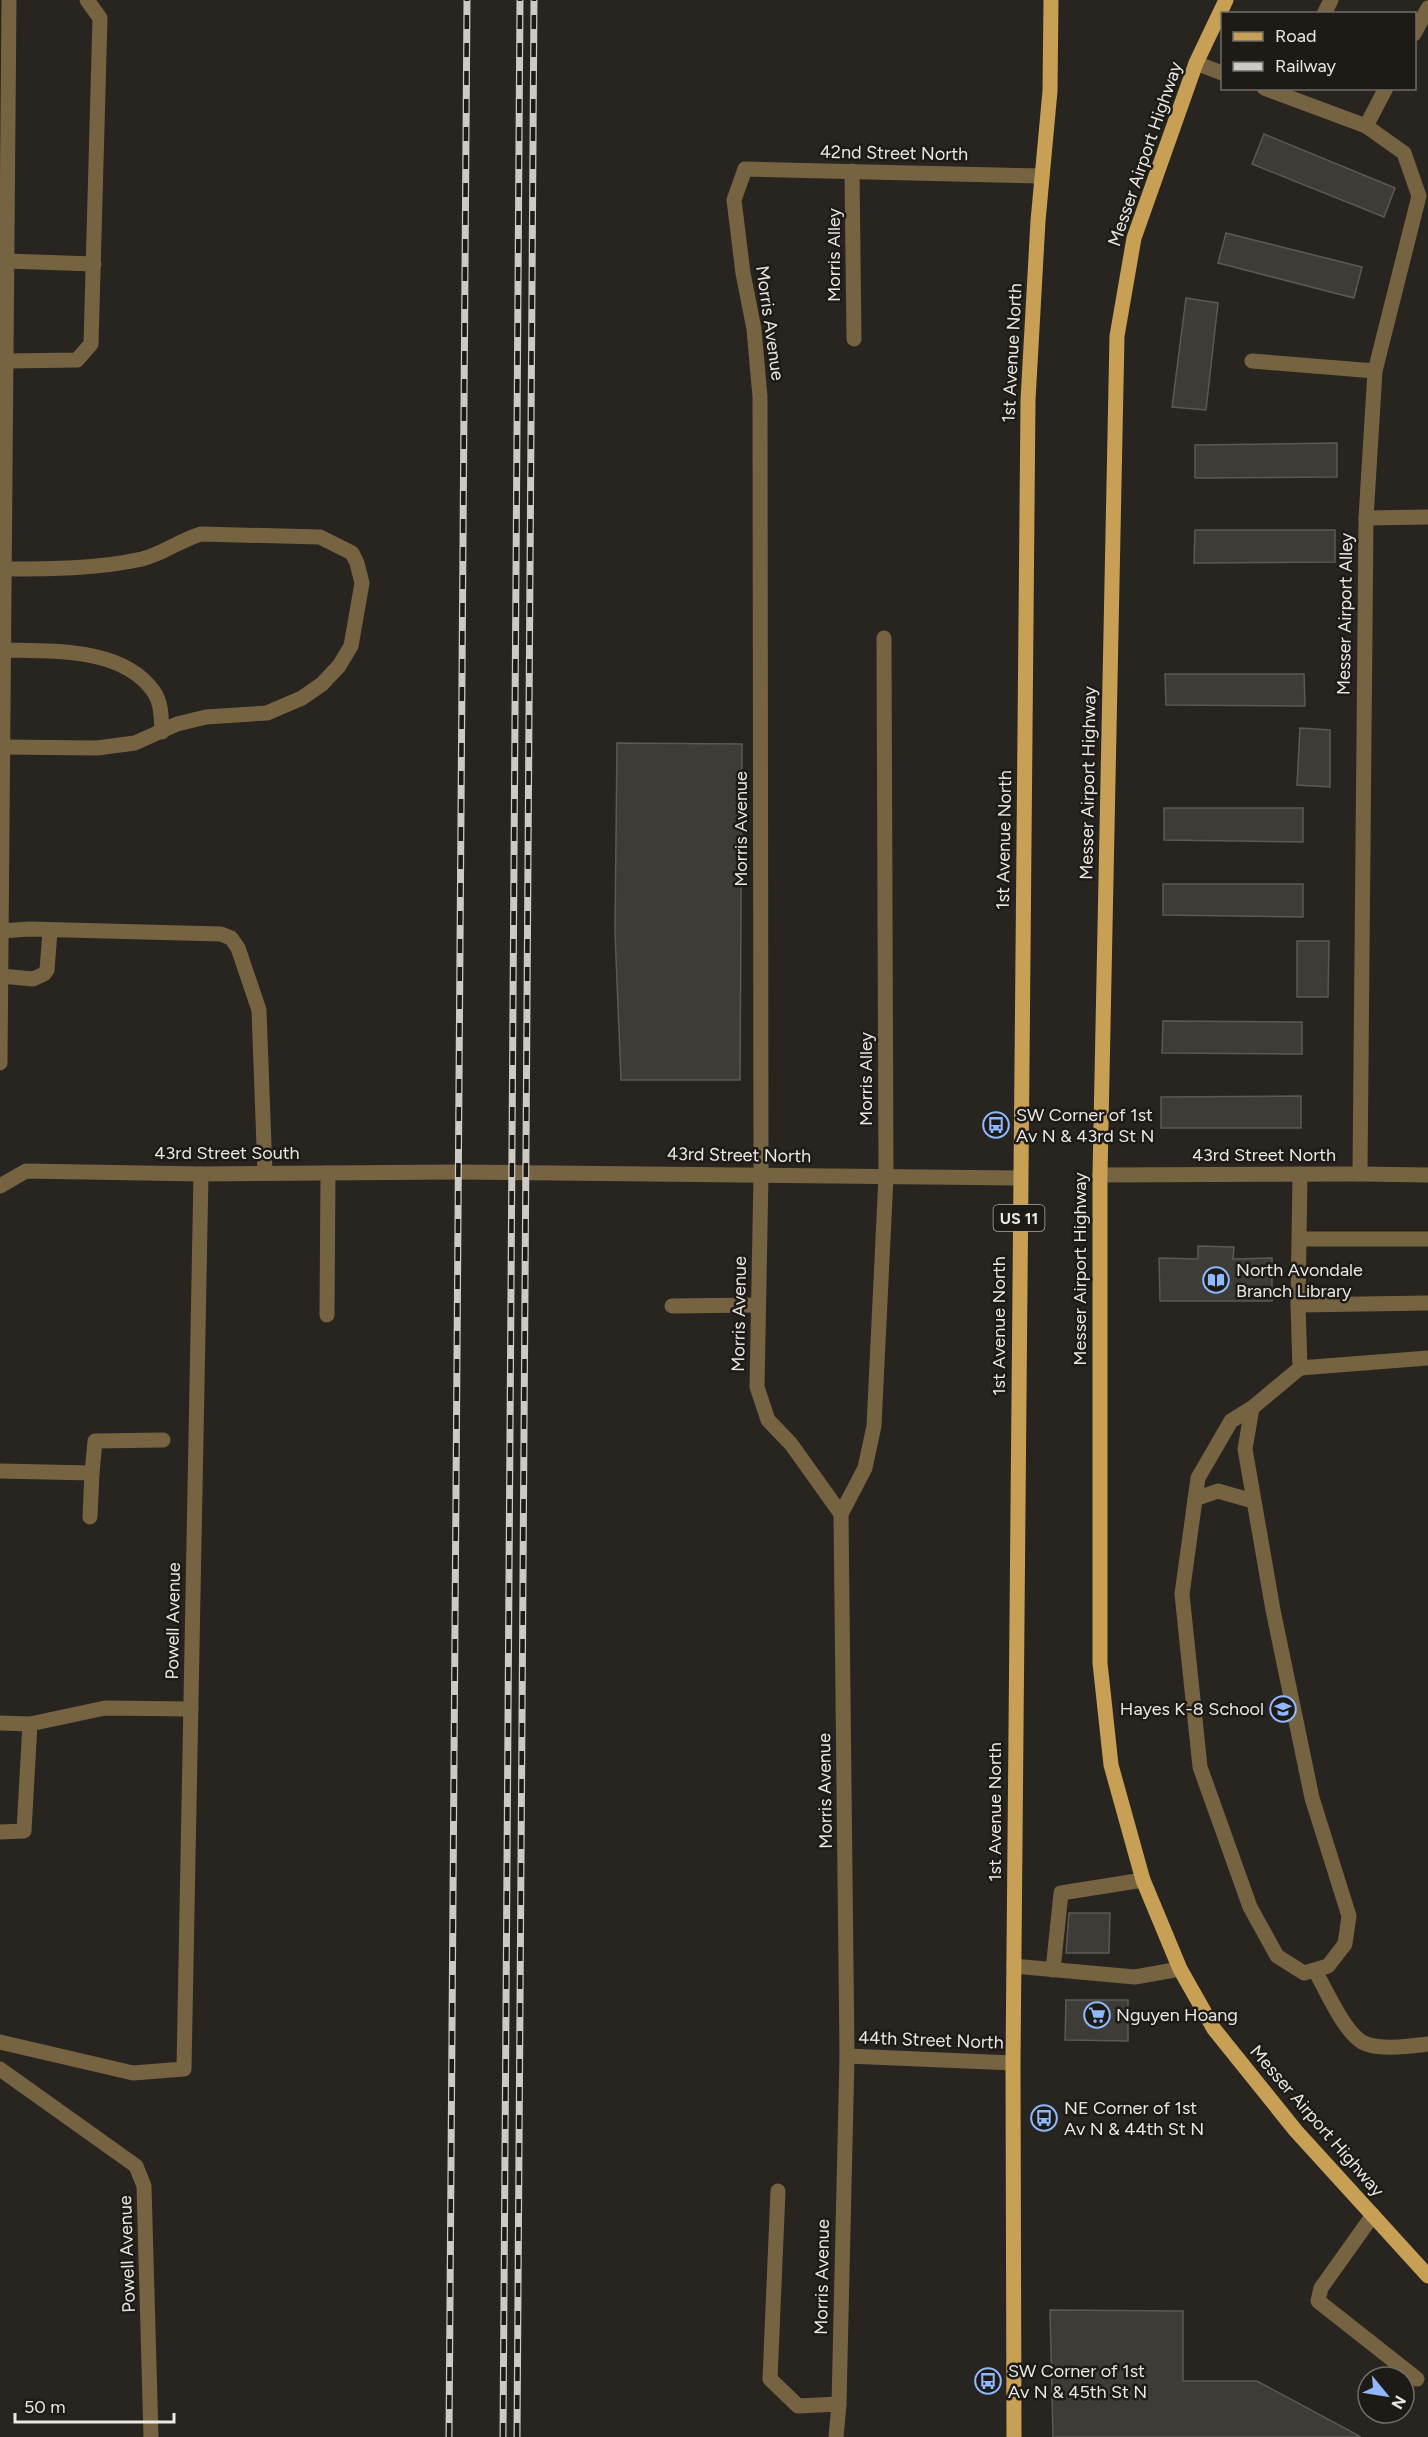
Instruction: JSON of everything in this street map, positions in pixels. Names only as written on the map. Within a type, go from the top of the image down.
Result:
[{"type":"main road","name":"1st Avenue North","points":[[1014,2437],[1013,2063],[1028,400],[1042,176],[1050,91],[1051,0]]},
{"type":"main road","name":"Messer Airport Highway","points":[[1226,0],[1196,63],[1134,238],[1117,336],[1100,1175],[1100,1663],[1111,1765],[1143,1880],[1180,1969],[1214,2029],[1296,2131],[1428,2276]]},
{"type":"street","points":[[0,1062],[9,0]]},
{"type":"street","points":[[6,361],[77,360],[92,344],[100,18],[87,0]]},
{"type":"street","points":[[1416,30],[1428,8]]},
{"type":"street","points":[[1196,63],[1221,73]]},
{"type":"street","points":[[1366,126],[1385,90]]},
{"type":"street","name":"Messer Airport Alley","points":[[1285,92],[1366,126],[1404,153],[1419,196],[1376,371],[1366,518],[1360,1174]]},
{"type":"street","name":"42nd Street North","points":[[746,169],[1042,176]]},
{"type":"street","name":"Morris Avenue","points":[[746,169],[734,200],[743,273],[754,329],[760,397],[761,1175],[757,1387],[768,1420],[791,1444],[841,1514],[847,2056],[839,2404],[836,2437]]},
{"type":"street","name":"Morris Alley","points":[[852,171],[854,339]]},
{"type":"street","points":[[7,261],[94,264]]},
{"type":"street","points":[[1252,361],[1376,371]]},
{"type":"street","points":[[1366,518],[1428,517]]},
{"type":"street","points":[[3,747],[97,748],[135,743],[177,724],[206,717],[267,713],[302,698],[322,684],[339,666],[351,646],[362,583],[352,553],[320,537],[201,534],[184,539],[161,553],[142,559],[77,569],[4,569]]},
{"type":"street","name":"Morris Alley","points":[[841,1514],[865,1468],[874,1426],[886,1177],[884,638]]},
{"type":"street","points":[[3,650],[55,651],[88,655],[104,659],[129,671],[142,680],[154,693],[160,707],[162,732]]},
{"type":"street","points":[[1,931],[221,934],[231,938],[247,970],[259,1010],[265,1173]]},
{"type":"street","points":[[1,976],[33,979],[44,974],[47,970],[50,931]]},
{"type":"street","name":"43rd Street South","points":[[0,1186],[26,1171],[201,1174],[457,1172]]},
{"type":"street","name":"43rd Street North","points":[[457,1172],[1020,1178]]},
{"type":"street","points":[[327,1315],[328,1173]]},
{"type":"street","name":"Powell Avenue","points":[[0,2042],[133,2073],[184,2069],[201,1174]]},
{"type":"street","points":[[1300,1174],[1298,1305],[1300,1368]]},
{"type":"street","name":"43rd Street North","points":[[1100,1175],[1428,1175]]},
{"type":"street","points":[[1300,1239],[1428,1239]]},
{"type":"street","points":[[1298,1305],[1428,1303]]},
{"type":"street","points":[[672,1306],[758,1305]]},
{"type":"street","points":[[1252,1408],[1245,1449],[1273,1610],[1312,1798],[1349,1916],[1345,1944],[1328,1966],[1316,1971],[1304,1972],[1277,1956],[1250,1907],[1200,1767],[1182,1594],[1198,1478],[1231,1421],[1252,1408],[1300,1368],[1428,1358]]},
{"type":"street","points":[[90,1517],[95,1441],[163,1440]]},
{"type":"street","points":[[0,1472],[92,1473]]},
{"type":"street","points":[[1195,1499],[1218,1491],[1253,1502]]},
{"type":"street","points":[[0,1723],[30,1724],[105,1708],[191,1709]]},
{"type":"street","points":[[0,1832],[24,1831],[30,1724]]},
{"type":"street","points":[[1053,1970],[1061,1893],[1143,1880]]},
{"type":"street","points":[[1014,1966],[1135,1977],[1180,1969]]},
{"type":"street","points":[[1316,1971],[1349,2030],[1363,2043],[1386,2047],[1428,2044]]},
{"type":"street","name":"44th Street North","points":[[847,2056],[1013,2063]]},
{"type":"street","name":"Powell Avenue","points":[[0,2068],[136,2166],[144,2186],[151,2437]]},
{"type":"street","points":[[778,2190],[770,2379],[798,2406],[839,2404]]},
{"type":"street","points":[[1373,2215],[1321,2288],[1318,2301],[1417,2379]]},
{"type":"building","points":[[1264,134],[1395,188],[1384,217],[1252,164]]},
{"type":"building","points":[[1226,233],[1362,267],[1354,298],[1218,263]]},
{"type":"building","points":[[1186,298],[1218,303],[1206,410],[1172,407]]},
{"type":"building","points":[[1337,443],[1337,477],[1195,478],[1195,445]]},
{"type":"building","points":[[1195,530],[1335,530],[1335,562],[1194,563]]},
{"type":"building","points":[[1165,674],[1304,674],[1305,706],[1166,705]]},
{"type":"building","points":[[1300,728],[1330,730],[1330,787],[1297,785]]},
{"type":"building","points":[[617,743],[742,744],[740,1080],[621,1080],[615,932]]},
{"type":"building","points":[[1164,808],[1303,808],[1303,842],[1164,840]]},
{"type":"building","points":[[1163,884],[1303,884],[1303,917],[1163,915]]},
{"type":"building","points":[[1297,941],[1329,941],[1328,997],[1297,997]]},
{"type":"building","points":[[1163,1021],[1302,1022],[1302,1054],[1162,1053]]},
{"type":"building","points":[[1301,1096],[1301,1128],[1161,1128],[1161,1097]]},
{"type":"building","name":"North Avondale Branch Library","points":[[1198,1246],[1234,1247],[1233,1259],[1272,1258],[1272,1301],[1160,1301],[1159,1258],[1198,1259]]},
{"type":"building","points":[[1069,1913],[1110,1913],[1109,1953],[1066,1953]]},
{"type":"building","name":"Nguyen Hoang","points":[[1066,2000],[1128,2000],[1128,2041],[1065,2040]]},
{"type":"building","points":[[1050,2310],[1183,2311],[1183,2381],[1257,2381],[1361,2437],[1053,2437]]},
{"type":"railway","points":[[449,2437],[467,0]]},
{"type":"railway","points":[[503,2437],[520,0]]},
{"type":"railway","points":[[517,2437],[534,0]]},
{"type":"place","name":"SW Corner of 1st Av N & 43rd St N","points":[[996,1125]]},
{"type":"place","name":"North Avondale Branch Library","points":[[1216,1280]]},
{"type":"place","name":"Hayes K-8 School","points":[[1283,1709]]},
{"type":"place","name":"Nguyen Hoang","points":[[1097,2015]]},
{"type":"place","name":"NE Corner of 1st Av N & 44th St N","points":[[1044,2118]]},
{"type":"place","name":"SW Corner of 1st Av N & 45th St N","points":[[988,2381]]}]
